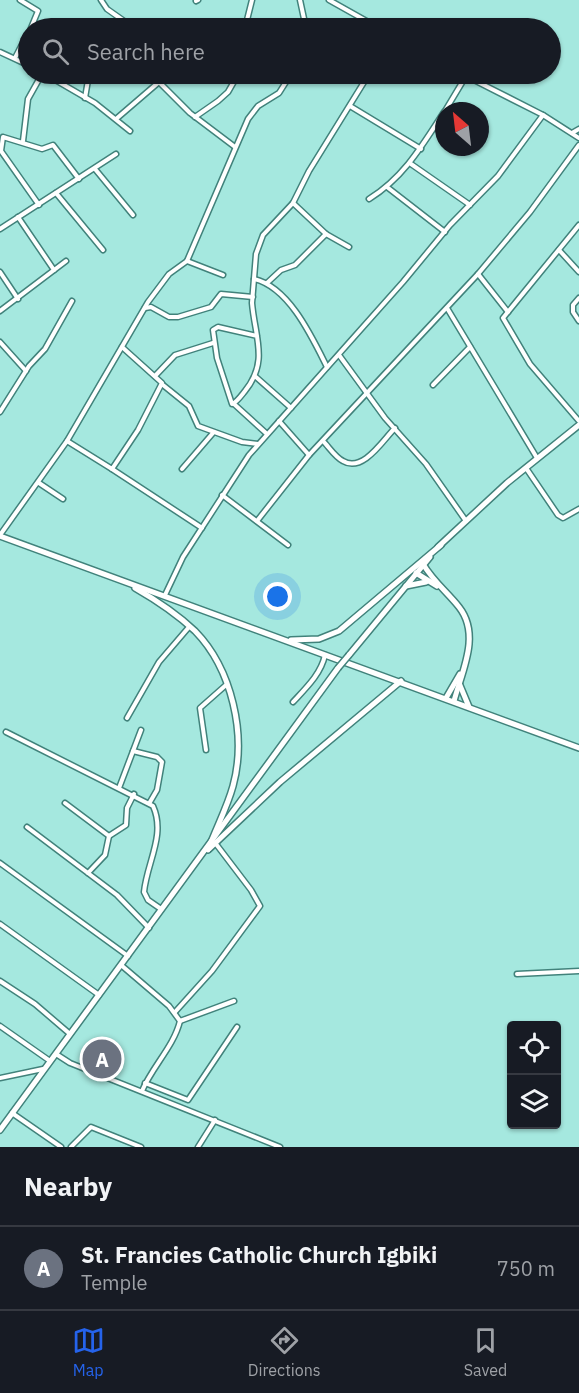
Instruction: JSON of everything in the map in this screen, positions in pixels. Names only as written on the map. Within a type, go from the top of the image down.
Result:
[{"type":"main road","points":[[0,1130],[208,850],[338,668],[423,564],[466,521],[579,423]]},
{"type":"main road","points":[[0,535],[579,748]]},
{"type":"main road","points":[[283,639],[319,639],[339,631],[441,545]]},
{"type":"main road","points":[[423,564],[438,587],[453,600],[467,620],[470,642],[454,701]]},
{"type":"main road","points":[[416,573],[426,582],[438,587]]},
{"type":"main road","points":[[405,586],[426,582]]},
{"type":"main road","points":[[128,583],[172,612],[189,627],[206,645],[226,685],[236,725],[237,757],[233,785],[208,850]]},
{"type":"main road","points":[[446,698],[461,673]]},
{"type":"main road","points":[[208,850],[280,782],[401,681]]},
{"type":"main road","points":[[459,683],[469,707]]},
{"type":"street","points":[[20,0],[38,11],[35,18]]},
{"type":"street","points":[[101,0],[107,9],[120,18]]},
{"type":"street","points":[[248,18],[252,0]]},
{"type":"street","points":[[300,0],[304,18]]},
{"type":"street","points":[[329,0],[361,18]]},
{"type":"street","points":[[0,52],[18,60]]},
{"type":"street","points":[[15,58],[18,52]]},
{"type":"street","points":[[23,142],[28,99],[38,84]]},
{"type":"street","points":[[61,84],[116,119],[130,131]]},
{"type":"street","points":[[85,98],[87,84]]},
{"type":"street","points":[[116,119],[157,84]]},
{"type":"street","points":[[161,84],[195,117],[235,147]]},
{"type":"street","points":[[195,117],[228,92],[233,84]]},
{"type":"street","points":[[0,535],[67,441],[145,308],[169,274],[187,261],[235,147],[253,111],[279,93],[285,84]]},
{"type":"street","points":[[234,404],[256,377],[260,361],[253,297],[256,254],[263,235],[293,203],[309,171],[363,84]]},
{"type":"street","points":[[449,102],[459,84]]},
{"type":"street","points":[[482,84],[543,115],[579,138]]},
{"type":"street","points":[[350,106],[421,149]]},
{"type":"street","points":[[165,595],[172,577],[201,528],[258,444],[505,167],[543,115]]},
{"type":"street","points":[[369,199],[387,187],[411,164],[435,126]]},
{"type":"street","points":[[572,133],[579,129]]},
{"type":"street","points":[[39,205],[2,151],[3,137],[42,149],[53,145],[79,179]]},
{"type":"street","points":[[257,521],[309,455],[478,274],[530,212],[579,145]]},
{"type":"street","points":[[0,229],[116,154]]},
{"type":"street","points":[[411,164],[470,205]]},
{"type":"street","points":[[95,169],[133,214]]},
{"type":"street","points":[[387,187],[445,232]]},
{"type":"street","points":[[56,193],[103,250]]},
{"type":"street","points":[[293,203],[326,234],[349,247]]},
{"type":"street","points":[[18,217],[54,270]]},
{"type":"street","points":[[579,225],[508,312],[503,322],[530,364],[579,423]]},
{"type":"street","points":[[267,284],[281,270],[295,265],[326,234]]},
{"type":"street","points":[[559,250],[579,272]]},
{"type":"street","points":[[0,311],[66,261]]},
{"type":"street","points":[[187,261],[223,275]]},
{"type":"street","points":[[0,272],[18,298]]},
{"type":"street","points":[[478,274],[508,312]]},
{"type":"street","points":[[254,279],[267,284],[288,301],[327,367]]},
{"type":"street","points":[[145,308],[151,307],[169,317],[178,317],[212,307],[221,294],[253,297]]},
{"type":"street","points":[[579,298],[573,305],[573,312],[579,321]]},
{"type":"street","points":[[0,412],[26,371],[45,349],[72,301]]},
{"type":"street","points":[[447,308],[537,458]]},
{"type":"street","points":[[257,336],[218,327],[213,330],[213,343],[229,401],[267,434]]},
{"type":"street","points":[[0,342],[26,371]]},
{"type":"street","points":[[155,376],[175,355],[213,343]]},
{"type":"street","points":[[122,347],[189,406],[198,426],[258,444]]},
{"type":"street","points":[[433,385],[470,347]]},
{"type":"street","points":[[339,355],[426,464],[466,521]]},
{"type":"street","points":[[256,377],[291,408]]},
{"type":"street","points":[[112,469],[163,385]]},
{"type":"street","points":[[279,421],[309,455]]},
{"type":"street","points":[[323,441],[342,461],[353,465],[363,461],[395,428]]},
{"type":"street","points":[[182,469],[213,432]]},
{"type":"street","points":[[67,441],[201,528]]},
{"type":"street","points":[[526,467],[558,515],[563,518],[579,509]]},
{"type":"street","points":[[39,483],[63,499]]},
{"type":"street","points":[[222,495],[288,545]]},
{"type":"street","points":[[127,718],[159,662],[189,627]]},
{"type":"street","points":[[293,702],[323,665],[325,654]]},
{"type":"street","points":[[206,750],[200,708],[226,685]]},
{"type":"street","points":[[119,788],[141,730]]},
{"type":"street","points":[[6,732],[150,802],[158,817],[159,829],[144,892],[148,900],[162,910]]},
{"type":"street","points":[[133,751],[157,757],[162,762],[157,790],[150,802]]},
{"type":"street","points":[[88,873],[105,855],[109,836],[126,825],[127,808],[134,794]]},
{"type":"street","points":[[65,803],[109,836]]},
{"type":"street","points":[[27,827],[117,895],[149,928]]},
{"type":"street","points":[[175,1012],[212,971],[236,934],[260,906],[251,890],[216,844]]},
{"type":"street","points":[[0,863],[128,956]]},
{"type":"street","points":[[0,924],[99,995]]},
{"type":"street","points":[[121,965],[175,1012],[180,1021],[177,1031],[142,1091]]},
{"type":"street","points":[[517,974],[579,971]]},
{"type":"street","points":[[0,981],[35,1004],[70,1034]]},
{"type":"street","points":[[180,1021],[234,1001]]},
{"type":"street","points":[[0,1026],[50,1061]]},
{"type":"street","points":[[145,1083],[188,1100],[237,1027]]},
{"type":"street","points":[[56,1054],[70,1062],[280,1147]]},
{"type":"street","points":[[0,1078],[44,1069]]},
{"type":"street","points":[[12,1113],[61,1147]]},
{"type":"street","points":[[198,1147],[215,1120]]},
{"type":"street","points":[[71,1147],[91,1127],[141,1147]]},
{"type":"place","name":"St. Francies Catholic Church Igbiki","points":[[102,1059]]}]
